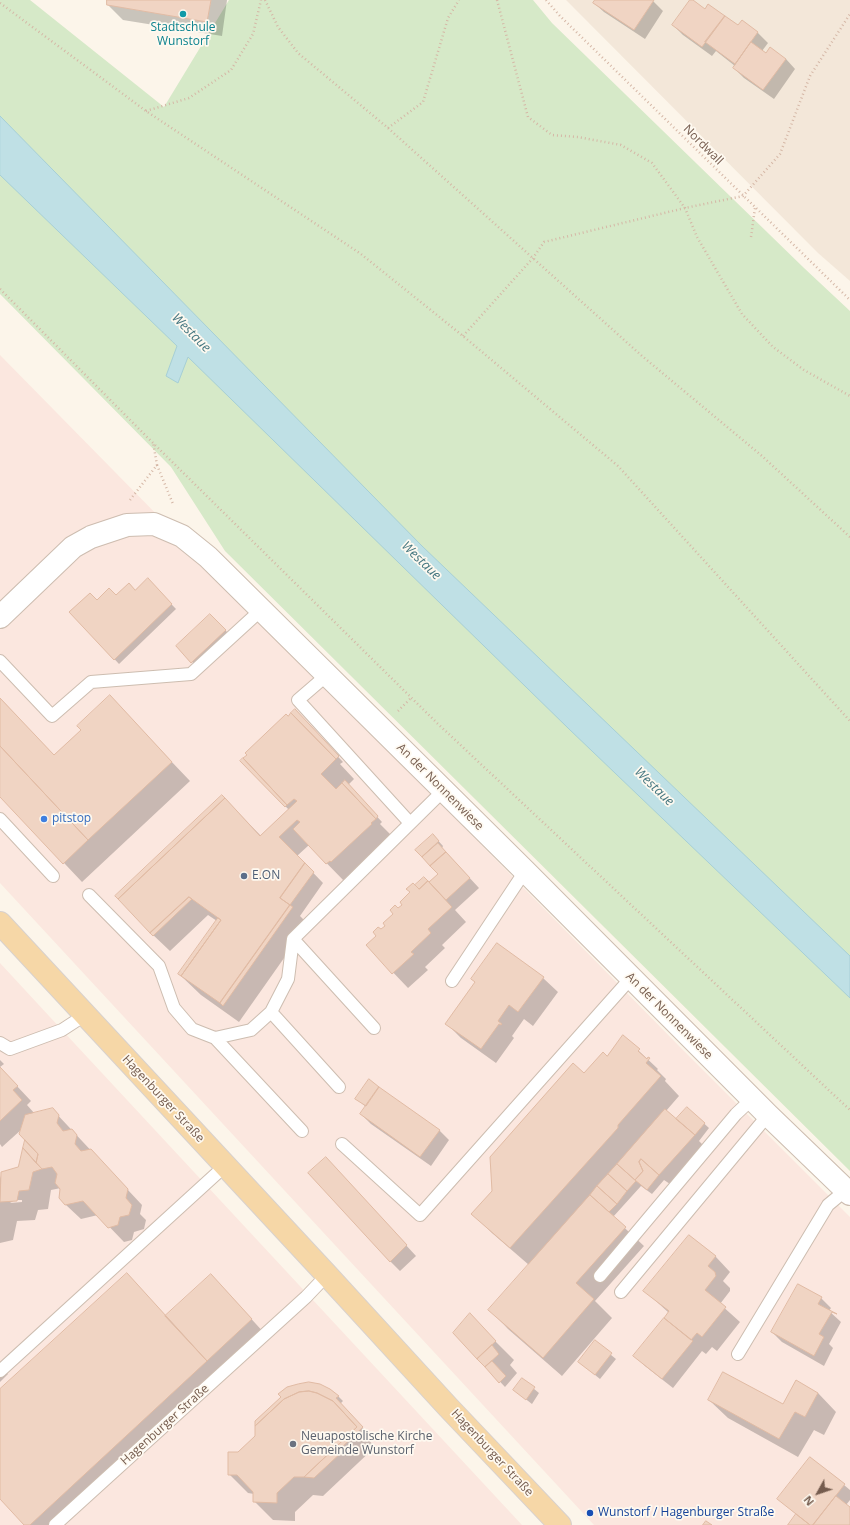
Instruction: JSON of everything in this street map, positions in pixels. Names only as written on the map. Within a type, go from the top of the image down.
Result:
[{"type":"main road","name":"Hagenburger Straße","points":[[0,923],[226,1165],[448,1407],[560,1525]]},
{"type":"street","name":"An der Nonnenwiese","points":[[0,617],[73,547],[91,537],[127,525],[154,524],[182,536],[208,556],[768,1115],[848,1192]]},
{"type":"lane","points":[[0,661],[52,716],[91,682],[191,674],[261,610]]},
{"type":"lane","points":[[327,675],[298,700],[410,823]]},
{"type":"lane","points":[[215,1038],[251,1030],[271,1012],[288,979],[293,939],[444,790]]},
{"type":"lane","points":[[0,819],[53,876]]},
{"type":"lane","points":[[452,981],[525,871]]},
{"type":"lane","points":[[89,895],[159,966],[174,1008],[192,1029],[215,1038],[302,1131]]},
{"type":"lane","points":[[293,939],[374,1028]]},
{"type":"lane","points":[[342,1144],[420,1215],[632,978]]},
{"type":"lane","points":[[271,1012],[339,1086]]},
{"type":"lane","points":[[0,1043],[10,1049],[62,1030],[85,1015]]},
{"type":"lane","points":[[600,1276],[736,1114],[752,1099]]},
{"type":"lane","points":[[621,1292],[768,1115]]},
{"type":"lane","points":[[0,1371],[226,1165]]},
{"type":"lane","points":[[738,1354],[828,1205],[848,1192]]},
{"type":"lane","name":"Hagenburger Straße","points":[[55,1525],[306,1297],[327,1275]]},
{"type":"path","points":[[146,111],[189,98],[231,70],[254,34],[261,0]]},
{"type":"path","points":[[265,0],[278,27],[298,53],[388,128],[642,356],[762,456],[850,536]]},
{"type":"path","points":[[388,128],[423,102],[448,18],[459,0]]},
{"type":"path","points":[[497,0],[528,117],[552,135],[578,137],[621,145],[652,163],[685,208],[697,237],[742,314],[773,347],[804,370],[850,396]]},
{"type":"path","name":"Nordwall","points":[[546,0],[560,16],[850,300]]},
{"type":"path","points":[[0,3],[146,111],[361,254],[463,336],[618,466],[850,721]]},
{"type":"path","points":[[463,336],[533,258],[544,242],[685,208],[743,196],[780,154],[810,76],[850,14]]},
{"type":"path","points":[[751,237],[755,208]]},
{"type":"path","points":[[0,289],[152,442],[437,723],[850,1110]]},
{"type":"path","points":[[127,525],[125,506],[157,465],[152,442]]},
{"type":"path","points":[[398,712],[412,697]]},
{"type":"shaded area","points":[[566,0],[850,0],[850,281],[818,253]]},
{"type":"shaded area","points":[[0,355],[679,1046],[850,1217],[850,1525],[594,1525],[0,883]]},
{"type":"shaded area","points":[[0,963],[62,1030],[522,1525],[0,1525]]},
{"type":"green space","points":[[0,0],[30,0],[164,107],[229,0],[533,0],[552,23],[850,311],[850,1171],[225,551],[171,467],[0,294]]},
{"type":"water","name":"Westaue","points":[[0,116],[422,546],[850,956],[850,998],[569,729],[188,357],[178,383],[166,376],[177,346],[0,175]]},
{"type":"building","name":"Stadtschule Wunstorf","points":[[107,0],[211,0],[207,22],[107,5]]},
{"type":"building","points":[[595,0],[654,0],[634,30],[593,3]]},
{"type":"building","points":[[690,0],[693,0],[705,9],[708,4],[725,16],[702,47],[672,25]]},
{"type":"building","points":[[725,16],[738,25],[742,20],[758,32],[735,64],[705,42]]},
{"type":"building","points":[[751,42],[766,53],[770,47],[786,59],[763,90],[733,68]]},
{"type":"building","points":[[148,578],[172,604],[114,660],[69,612],[90,593],[97,600],[109,588],[116,595],[129,583],[135,590]]},
{"type":"building","points":[[210,614],[226,630],[191,663],[176,646]]},
{"type":"building","points":[[110,695],[172,762],[88,840],[0,746],[0,698],[54,755],[81,730],[77,726]]},
{"type":"building","points":[[295,709],[339,756],[336,759],[291,713]]},
{"type":"building","points":[[291,713],[336,759],[321,774],[336,789],[342,783],[376,819],[331,862],[330,861],[326,864],[293,829],[300,822],[297,820],[279,837],[305,863],[280,898],[290,905],[220,1003],[181,976],[221,920],[189,897],[150,933],[118,899],[225,798],[260,836],[297,801],[294,799],[287,805],[243,758],[247,755],[245,753],[286,714],[288,716]]},
{"type":"building","name":"pitstop","points":[[0,746],[88,840],[63,864],[0,797]]},
{"type":"building","points":[[243,758],[287,805],[285,807],[240,761]]},
{"type":"building","points":[[345,780],[378,816],[376,819],[342,783]]},
{"type":"building","points":[[222,795],[225,798],[118,899],[115,896]]},
{"type":"building","points":[[433,834],[439,841],[422,857],[415,850]]},
{"type":"building","points":[[438,843],[446,852],[430,866],[422,857]]},
{"type":"building","points":[[446,852],[470,878],[446,900],[429,882],[438,874],[430,866]]},
{"type":"building","points":[[305,863],[314,872],[290,905],[280,898]]},
{"type":"building","points":[[424,877],[428,881],[419,889],[415,885]]},
{"type":"building","points":[[428,881],[452,907],[428,929],[431,933],[411,952],[414,954],[392,974],[366,945],[376,936],[373,932],[378,927],[381,929],[385,926],[383,923],[393,914],[390,910],[395,905],[398,908],[402,905],[400,902],[410,892],[406,889],[413,883],[419,889]]},
{"type":"building","points":[[189,897],[192,899],[153,936],[150,933]]},
{"type":"building","points":[[290,905],[293,907],[223,1006],[220,1003]]},
{"type":"building","points":[[218,918],[221,920],[181,976],[178,974]]},
{"type":"building","points":[[497,943],[544,977],[518,1012],[509,1005],[498,1021],[502,1024],[499,1024],[481,1049],[445,1024],[475,982],[471,979]]},
{"type":"building","points":[[623,1035],[640,1049],[638,1051],[647,1059],[648,1057],[650,1058],[646,1063],[661,1076],[618,1125],[618,1128],[510,1248],[471,1214],[492,1191],[490,1157],[573,1063],[584,1073],[603,1052],[607,1056]]},
{"type":"building","points":[[0,1067],[18,1086],[13,1090],[22,1100],[0,1121]]},
{"type":"building","points":[[369,1079],[379,1087],[366,1106],[355,1099]]},
{"type":"building","points":[[379,1087],[440,1130],[420,1157],[360,1114]]},
{"type":"building","points":[[687,1107],[705,1123],[695,1135],[676,1119]]},
{"type":"building","points":[[53,1108],[59,1115],[57,1123],[63,1131],[72,1129],[77,1135],[75,1144],[81,1151],[91,1149],[128,1189],[126,1198],[132,1205],[129,1215],[120,1217],[118,1225],[108,1228],[83,1201],[65,1205],[59,1198],[60,1189],[55,1183],[57,1174],[52,1167],[42,1169],[36,1163],[38,1154],[19,1134],[25,1115]]},
{"type":"building","points":[[665,1109],[695,1135],[659,1175],[641,1159],[639,1162],[643,1171],[635,1180],[617,1164]]},
{"type":"building","points":[[25,1140],[38,1154],[36,1163],[23,1148]]},
{"type":"building","points":[[23,1148],[42,1169],[33,1172],[29,1190],[19,1191],[17,1201],[0,1202],[1,1172],[18,1167]]},
{"type":"building","points":[[326,1157],[407,1245],[390,1262],[308,1173]]},
{"type":"building","points":[[641,1159],[659,1175],[647,1190],[635,1180],[643,1171],[639,1162]]},
{"type":"building","points":[[617,1164],[636,1181],[627,1191],[608,1174]]},
{"type":"building","points":[[608,1174],[627,1191],[617,1204],[597,1186]]},
{"type":"building","points":[[597,1186],[617,1204],[609,1212],[590,1195]]},
{"type":"building","points":[[590,1195],[626,1227],[576,1283],[594,1299],[543,1358],[488,1310]]},
{"type":"building","points":[[689,1235],[716,1256],[708,1266],[715,1272],[716,1276],[705,1290],[726,1307],[702,1337],[697,1333],[691,1340],[664,1318],[669,1311],[643,1291]]},
{"type":"building","points":[[127,1273],[207,1361],[30,1525],[24,1525],[0,1499],[0,1389]]},
{"type":"building","points":[[211,1274],[252,1319],[207,1361],[165,1316]]},
{"type":"building","points":[[798,1284],[822,1297],[818,1304],[837,1314],[832,1312],[819,1334],[824,1337],[814,1356],[771,1332]]},
{"type":"building","points":[[470,1313],[496,1341],[477,1359],[453,1333]]},
{"type":"building","points":[[664,1318],[693,1341],[662,1379],[633,1356]]},
{"type":"building","points":[[595,1340],[612,1353],[595,1375],[578,1362]]},
{"type":"building","points":[[492,1345],[499,1354],[485,1367],[477,1359]]},
{"type":"building","points":[[492,1361],[506,1376],[499,1383],[485,1367]]},
{"type":"building","points":[[723,1372],[783,1404],[796,1380],[818,1393],[805,1417],[795,1412],[779,1439],[708,1400]]},
{"type":"building","points":[[522,1378],[535,1387],[526,1400],[513,1390]]},
{"type":"building","points":[[309,1382],[320,1384],[339,1396],[336,1398],[363,1427],[340,1449],[343,1451],[314,1478],[304,1477],[357,1427],[333,1401],[317,1393],[309,1391],[299,1392],[284,1399],[255,1426],[255,1421],[281,1397],[278,1394],[287,1387]]},
{"type":"building","name":"Neuapostolische Kirche Gemeinde Wunstorf","points":[[309,1391],[317,1393],[333,1401],[357,1427],[304,1477],[294,1477],[277,1493],[277,1503],[253,1502],[253,1492],[237,1475],[228,1475],[228,1452],[238,1452],[255,1436],[255,1426],[284,1399],[299,1392]]},
{"type":"building","points":[[810,1457],[845,1484],[813,1525],[810,1525],[777,1499]]},
{"type":"building","points":[[836,1496],[850,1507],[850,1525],[813,1525]]},
{"type":"building","points":[[796,1514],[810,1525],[788,1525]]},
{"type":"building","points":[[706,1521],[712,1525],[703,1525]]},
{"type":"place","name":"Stadtschule Wunstorf","points":[[183,14]]},
{"type":"place","name":"pitstop","points":[[44,819]]},
{"type":"place","name":"E.ON","points":[[244,876]]},
{"type":"place","name":"Neuapostolische Kirche Gemeinde Wunstorf","points":[[293,1444]]},
{"type":"place","name":"Wunstorf / Hagenburger Straße","points":[[590,1513]]}]
